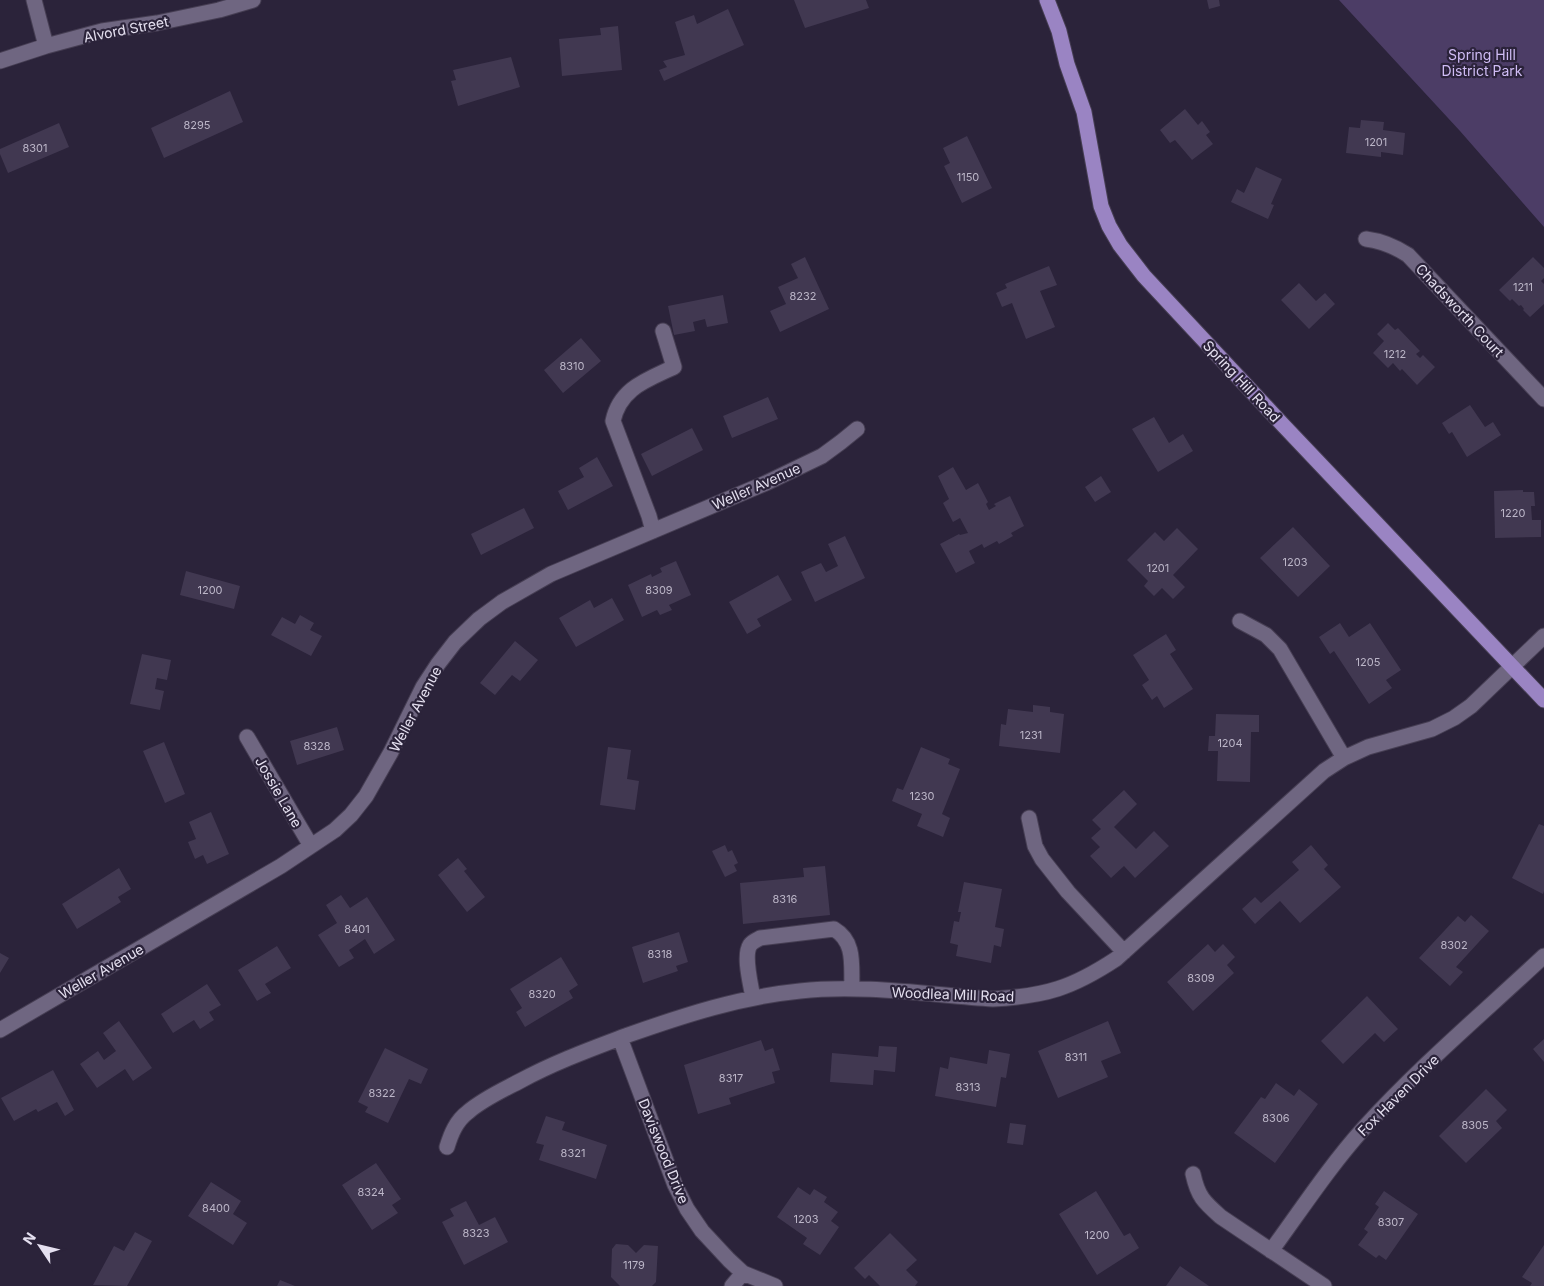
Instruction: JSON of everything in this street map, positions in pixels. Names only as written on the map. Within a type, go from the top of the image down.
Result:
[{"type":"main road","name":"Spring Hill Road","points":[[1047,0],[1059,30],[1084,112],[1102,206],[1109,226],[1120,245],[1144,276],[1544,700]]},
{"type":"street","points":[[34,0],[46,46]]},
{"type":"street","name":"Alvord Street","points":[[0,62],[46,46],[102,32],[219,10],[253,0]]},
{"type":"street","name":"Chadsworth Court","points":[[1366,239],[1378,240],[1394,246],[1408,255],[1544,399]]},
{"type":"street","points":[[653,531],[613,421],[616,409],[626,394],[638,384],[674,367],[663,331]]},
{"type":"street","name":"Weller Avenue","points":[[0,1030],[281,866],[334,830],[351,815],[366,796],[428,680],[455,642],[479,619],[525,588],[551,574],[766,483],[822,456],[857,429]]},
{"type":"street","points":[[1240,621],[1266,635],[1280,649],[1344,758]]},
{"type":"street","points":[[1512,667],[1544,636]]},
{"type":"street","name":"Woodlea Mill Road","points":[[447,1147],[451,1134],[467,1112],[539,1071],[620,1038],[718,1005],[801,991],[852,989],[993,999],[1016,998],[1047,994],[1072,985],[1093,974],[1124,952],[1324,771],[1344,758],[1368,747],[1432,729],[1454,718],[1471,706],[1512,667]]},
{"type":"street","name":"Jossie Lane","points":[[247,737],[311,846]]},
{"type":"street","points":[[1029,818],[1035,846],[1042,859],[1068,892],[1124,952]]},
{"type":"street","points":[[753,998],[748,957],[749,946],[753,942],[760,938],[834,929],[844,934],[850,945],[852,989]]},
{"type":"street","name":"Fox Haven Drive","points":[[1271,1251],[1323,1179],[1396,1094],[1544,956]]},
{"type":"street","name":"Daviswood Drive","points":[[620,1038],[675,1185],[687,1209],[702,1231],[743,1273],[775,1286]]},
{"type":"street","points":[[1193,1174],[1196,1190],[1206,1204],[1221,1217],[1324,1286]]},
{"type":"street","points":[[732,1286],[743,1273]]},
{"type":"green space","name":"Spring Hill District Park","points":[[1339,0],[1544,0],[1544,227],[1460,131]]},
{"type":"building","points":[[794,0],[866,0],[869,8],[805,28]]},
{"type":"building","points":[[1207,0],[1219,0],[1220,6],[1209,9]]},
{"type":"building","points":[[728,9],[744,45],[664,81],[659,70],[667,67],[663,61],[685,55],[675,22],[694,15],[697,24]]},
{"type":"building","points":[[618,26],[622,70],[562,76],[559,39],[601,35],[600,28]]},
{"type":"building","points":[[511,57],[520,87],[458,106],[451,81],[456,80],[453,70]]},
{"type":"building","points":[[230,91],[243,122],[164,158],[151,128]]},
{"type":"building","points":[[1185,109],[1198,125],[1202,121],[1210,132],[1206,135],[1213,144],[1192,160],[1175,140],[1170,143],[1160,130]]},
{"type":"building","points":[[1361,120],[1384,122],[1383,130],[1405,133],[1403,155],[1381,152],[1381,157],[1346,153],[1349,127],[1360,128]]},
{"type":"building","points":[[59,123],[69,147],[8,173],[0,154],[0,149]]},
{"type":"building","points":[[967,136],[992,188],[962,203],[944,166],[950,163],[943,148]]},
{"type":"building","points":[[1256,167],[1282,179],[1271,204],[1274,205],[1268,219],[1231,202],[1237,189],[1244,193]]},
{"type":"building","points":[[805,257],[829,309],[780,332],[770,311],[786,304],[778,287],[798,278],[791,264]]},
{"type":"building","points":[[1533,257],[1544,268],[1544,278],[1541,281],[1544,284],[1544,304],[1530,317],[1521,305],[1519,306],[1512,299],[1510,301],[1499,290]]},
{"type":"building","points":[[1049,266],[1057,285],[1040,291],[1055,327],[1026,339],[1012,303],[1002,307],[996,293],[1007,288],[1005,284]]},
{"type":"building","points":[[1299,283],[1316,301],[1325,293],[1335,304],[1309,329],[1281,300]]},
{"type":"building","points":[[723,295],[728,323],[707,327],[705,319],[693,322],[695,331],[674,335],[668,306]]},
{"type":"building","points":[[1388,323],[1395,330],[1398,328],[1420,351],[1416,354],[1420,358],[1423,355],[1435,367],[1417,385],[1402,369],[1400,371],[1393,363],[1388,368],[1373,353],[1384,341],[1377,334]]},
{"type":"building","points":[[581,338],[601,361],[563,393],[544,370]]},
{"type":"building","points":[[768,397],[778,419],[732,438],[723,416]]},
{"type":"building","points":[[1470,405],[1485,427],[1493,422],[1501,435],[1467,457],[1452,432],[1449,434],[1442,423]]},
{"type":"building","points":[[1154,417],[1169,443],[1183,434],[1193,451],[1158,472],[1132,429]]},
{"type":"building","points":[[692,428],[703,450],[652,476],[641,454]]},
{"type":"building","points":[[597,457],[613,486],[568,510],[558,491],[584,477],[579,468]]},
{"type":"building","points":[[953,467],[966,490],[978,483],[988,502],[986,504],[989,510],[996,506],[994,504],[1010,496],[1024,526],[1011,533],[1013,536],[999,544],[997,541],[984,548],[982,544],[969,551],[975,563],[956,573],[940,544],[959,534],[968,533],[960,518],[953,522],[943,503],[949,499],[938,476]]},
{"type":"building","points":[[1101,476],[1111,492],[1095,502],[1085,487]]},
{"type":"building","points":[[1523,490],[1523,492],[1534,492],[1535,506],[1531,506],[1532,520],[1541,520],[1541,537],[1495,538],[1494,491]]},
{"type":"building","points":[[524,508],[534,528],[481,555],[471,534]]},
{"type":"building","points":[[1293,527],[1330,566],[1298,597],[1260,558]]},
{"type":"building","points":[[1177,528],[1198,549],[1173,575],[1185,587],[1173,599],[1162,588],[1154,596],[1144,586],[1148,581],[1127,560],[1155,532],[1164,541]]},
{"type":"building","points":[[845,536],[865,578],[815,602],[801,572],[821,563],[826,572],[838,566],[828,544]]},
{"type":"building","points":[[676,561],[691,595],[669,605],[672,610],[660,615],[657,610],[642,617],[628,585],[651,574],[652,577],[662,572],[660,568]]},
{"type":"building","points":[[186,571],[240,586],[234,609],[180,595]]},
{"type":"building","points":[[778,575],[792,600],[757,619],[761,626],[747,634],[729,602]]},
{"type":"building","points":[[612,598],[624,620],[576,647],[559,618],[590,600],[594,608]]},
{"type":"building","points":[[300,615],[314,623],[310,630],[322,636],[311,656],[271,635],[282,617],[295,624]]},
{"type":"building","points":[[1340,623],[1349,637],[1370,623],[1401,670],[1386,680],[1392,688],[1369,704],[1334,651],[1330,654],[1319,637]]},
{"type":"building","points":[[1166,634],[1176,650],[1170,654],[1193,689],[1164,708],[1157,696],[1152,700],[1142,685],[1149,680],[1133,655]]},
{"type":"building","points":[[515,641],[538,660],[520,681],[512,675],[495,695],[480,683]]},
{"type":"building","points":[[142,654],[171,660],[167,680],[157,678],[155,689],[164,691],[160,710],[130,704]]},
{"type":"building","points":[[1033,705],[1050,707],[1050,712],[1064,714],[1060,753],[999,746],[1001,724],[1006,725],[1008,709],[1033,712]]},
{"type":"building","points":[[1216,714],[1259,715],[1259,732],[1251,732],[1250,782],[1217,781],[1218,751],[1208,751],[1209,736],[1215,736]]},
{"type":"building","points":[[337,727],[344,750],[297,765],[290,741]]},
{"type":"building","points":[[164,742],[185,794],[165,803],[143,751]]},
{"type":"building","points":[[608,747],[631,750],[627,779],[639,781],[635,810],[600,805]]},
{"type":"building","points":[[921,747],[950,759],[948,764],[960,769],[942,814],[950,818],[943,837],[917,826],[922,814],[892,801],[897,788],[903,790]]},
{"type":"building","points":[[1124,790],[1137,804],[1114,827],[1136,849],[1154,831],[1169,846],[1135,878],[1124,866],[1111,878],[1090,856],[1100,847],[1091,838],[1101,829],[1092,820]]},
{"type":"building","points":[[211,812],[229,854],[207,864],[203,855],[195,859],[188,842],[196,839],[189,822]]},
{"type":"building","points":[[1539,824],[1544,826],[1543,894],[1512,878]]},
{"type":"building","points":[[725,845],[728,852],[732,850],[738,863],[734,865],[737,871],[725,877],[712,851]]},
{"type":"building","points":[[1311,845],[1328,865],[1324,869],[1341,887],[1300,923],[1280,901],[1255,924],[1242,909],[1255,897],[1261,903],[1299,870],[1292,862]]},
{"type":"building","points":[[458,858],[467,869],[464,871],[485,897],[467,912],[438,875]]},
{"type":"building","points":[[825,866],[830,915],[743,924],[740,883],[804,877],[803,868]]},
{"type":"building","points":[[119,868],[131,889],[118,897],[121,902],[77,929],[62,904]]},
{"type":"building","points":[[964,882],[1002,889],[995,927],[1004,929],[1001,947],[994,945],[991,963],[956,956],[958,945],[950,943],[954,921],[959,922],[961,912],[958,912]]},
{"type":"building","points":[[341,895],[350,908],[367,897],[395,940],[374,954],[365,939],[349,950],[354,958],[339,967],[318,935],[337,923],[326,905]]},
{"type":"building","points":[[1471,915],[1489,931],[1456,967],[1463,972],[1450,986],[1419,958],[1458,916],[1465,922]]},
{"type":"building","points":[[679,932],[688,962],[676,966],[678,971],[643,983],[632,947]]},
{"type":"building","points":[[1208,944],[1215,952],[1223,944],[1235,957],[1227,965],[1234,973],[1193,1011],[1167,982]]},
{"type":"building","points":[[277,946],[291,968],[265,984],[271,993],[257,1001],[238,970]]},
{"type":"building","points":[[0,953],[9,958],[0,973]]},
{"type":"building","points":[[561,957],[578,985],[569,991],[573,998],[525,1027],[516,1012],[522,1008],[510,989]]},
{"type":"building","points":[[207,984],[221,1005],[209,1012],[214,1020],[200,1029],[194,1020],[173,1033],[161,1014]]},
{"type":"building","points":[[1367,996],[1398,1029],[1384,1042],[1375,1033],[1343,1064],[1321,1041]]},
{"type":"building","points":[[119,1021],[152,1068],[133,1081],[125,1069],[97,1088],[80,1064],[98,1051],[104,1060],[116,1051],[103,1033]]},
{"type":"building","points":[[1108,1021],[1121,1053],[1101,1061],[1108,1077],[1058,1098],[1038,1051]]},
{"type":"building","points":[[1544,1039],[1544,1062],[1533,1049]]},
{"type":"building","points":[[761,1040],[765,1051],[773,1048],[780,1070],[772,1072],[775,1083],[729,1098],[731,1104],[698,1114],[684,1065]]},
{"type":"building","points":[[879,1046],[897,1047],[895,1072],[874,1070],[873,1085],[830,1082],[832,1053],[878,1057]]},
{"type":"building","points":[[385,1048],[428,1069],[421,1084],[409,1079],[388,1123],[365,1112],[368,1107],[358,1102]]},
{"type":"building","points":[[989,1050],[1010,1054],[1006,1078],[1001,1077],[996,1107],[935,1096],[940,1067],[948,1069],[950,1057],[987,1064]]},
{"type":"building","points":[[53,1070],[74,1110],[65,1116],[57,1102],[38,1112],[36,1109],[14,1121],[1,1098]]},
{"type":"building","points":[[1276,1083],[1294,1096],[1299,1089],[1318,1104],[1275,1163],[1234,1133],[1261,1097],[1265,1099]]},
{"type":"building","points":[[1486,1089],[1507,1110],[1496,1121],[1502,1128],[1466,1163],[1439,1136]]},
{"type":"building","points":[[546,1116],[565,1122],[562,1130],[607,1145],[596,1179],[539,1160],[544,1145],[536,1143]]},
{"type":"building","points":[[1010,1123],[1026,1125],[1023,1145],[1007,1143]]},
{"type":"building","points":[[376,1163],[401,1199],[392,1205],[398,1213],[372,1230],[342,1185]]},
{"type":"building","points":[[211,1182],[241,1201],[233,1214],[247,1223],[233,1245],[188,1216]]},
{"type":"building","points":[[798,1187],[810,1195],[814,1189],[827,1197],[824,1202],[838,1212],[831,1221],[839,1227],[820,1255],[803,1244],[807,1238],[777,1217]]},
{"type":"building","points":[[1096,1191],[1124,1236],[1130,1233],[1139,1248],[1097,1275],[1059,1214]]},
{"type":"building","points":[[1384,1191],[1418,1214],[1386,1260],[1379,1255],[1376,1258],[1358,1245],[1368,1232],[1364,1229],[1379,1207],[1375,1204]]},
{"type":"building","points":[[466,1201],[479,1225],[495,1217],[508,1242],[464,1265],[442,1222],[454,1216],[450,1209]]},
{"type":"building","points":[[135,1232],[152,1241],[127,1286],[93,1285],[114,1246],[124,1251]]},
{"type":"building","points":[[890,1233],[917,1260],[906,1270],[918,1282],[915,1286],[880,1286],[869,1275],[865,1279],[854,1268]]},
{"type":"building","points":[[616,1244],[628,1245],[636,1253],[644,1245],[658,1246],[656,1282],[652,1286],[620,1286],[611,1277],[612,1249]]},
{"type":"building","points":[[1544,1245],[1544,1286],[1530,1286],[1532,1283],[1522,1277]]},
{"type":"building","points":[[1180,1266],[1209,1286],[1166,1286]]},
{"type":"building","points":[[280,1280],[295,1286],[277,1286]]}]
